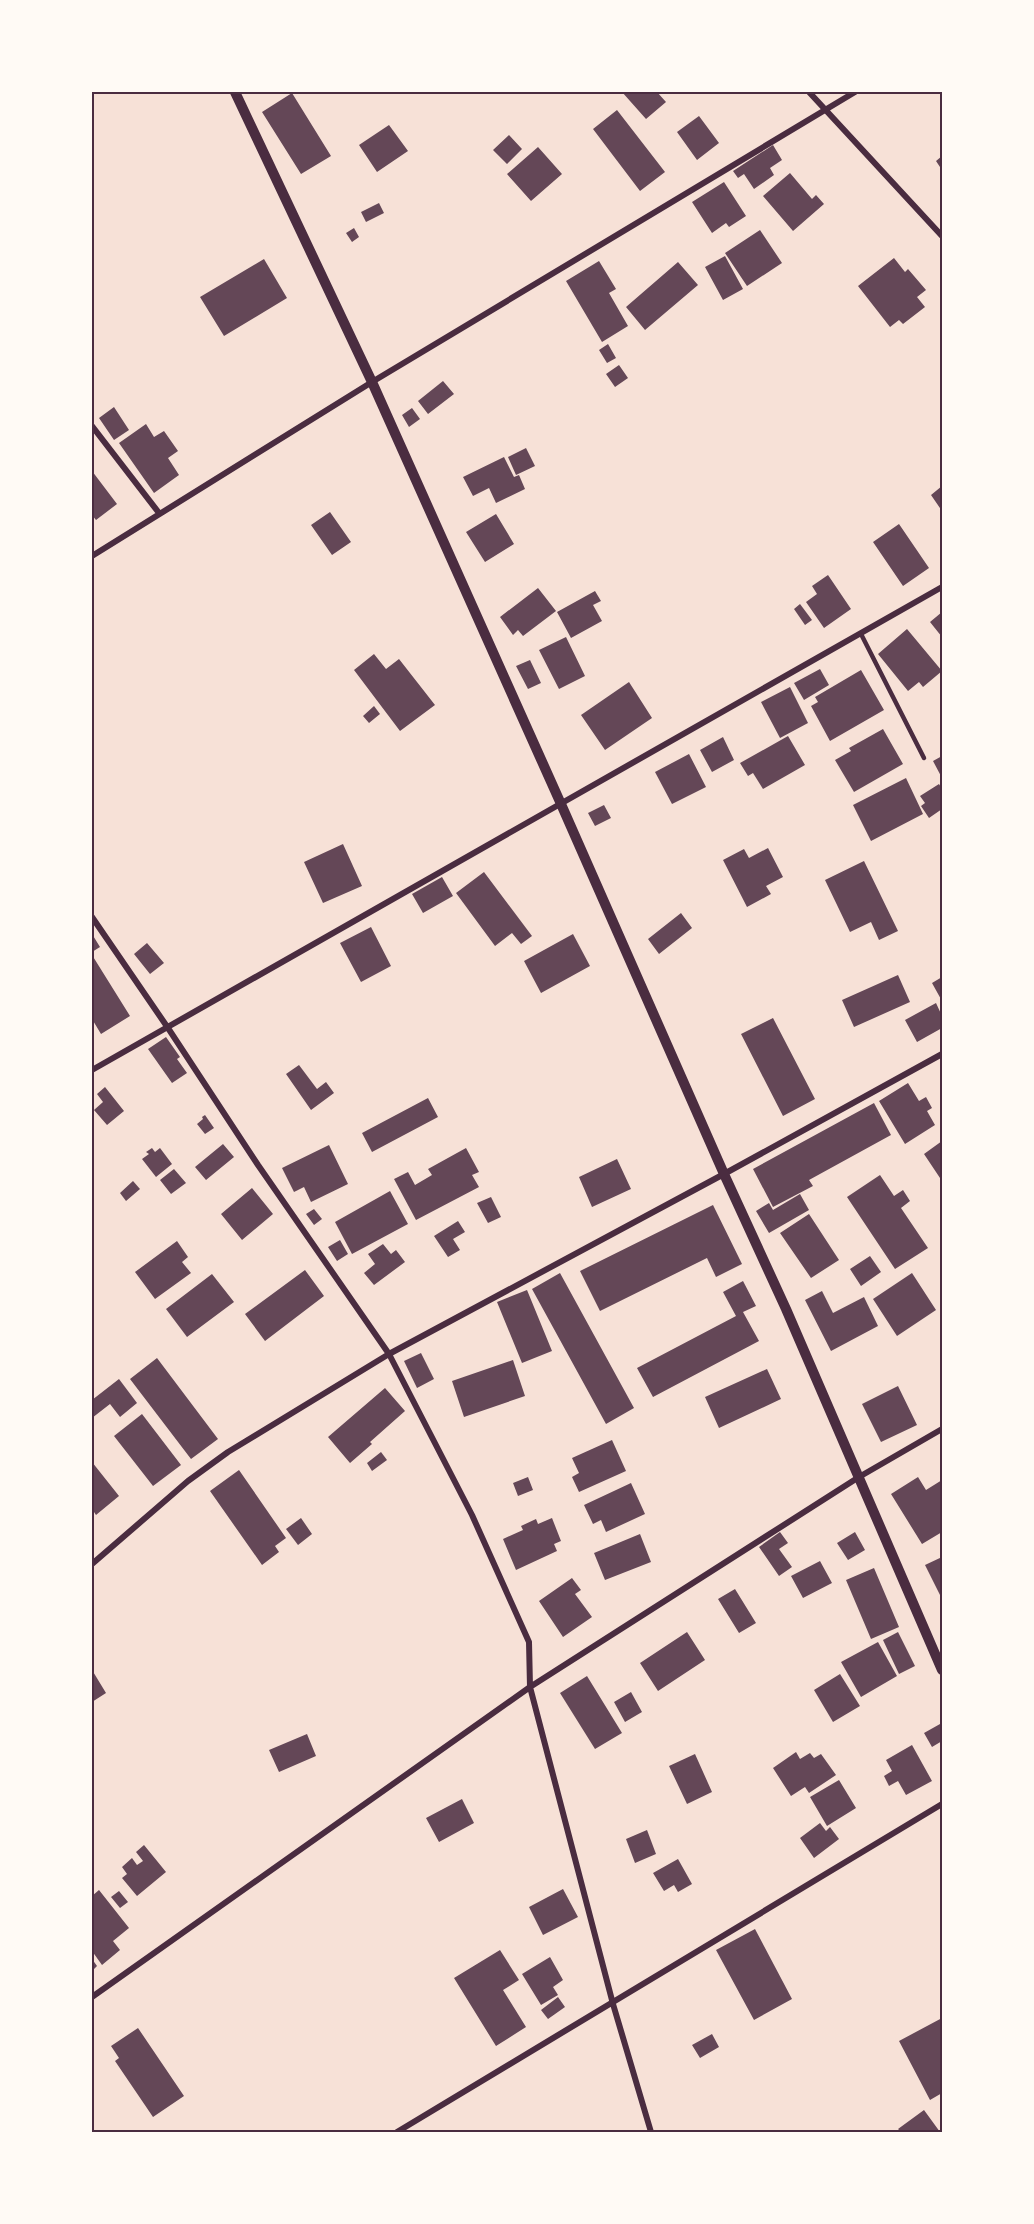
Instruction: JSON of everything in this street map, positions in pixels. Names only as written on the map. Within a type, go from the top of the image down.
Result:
[{"type":"street","points":[[235,92],[372,382],[859,1477],[942,1670]]},
{"type":"street","points":[[809,92],[942,236]]},
{"type":"street","points":[[92,556],[372,382],[855,92]]},
{"type":"street","points":[[92,426],[159,513]]},
{"type":"street","points":[[92,1070],[942,587]]},
{"type":"street","points":[[92,917],[258,1165],[389,1354],[472,1515],[529,1642],[530,1687],[613,2004],[651,2133]]},
{"type":"street","points":[[92,1564],[188,1481],[228,1452],[389,1354],[942,1054]]},
{"type":"street","points":[[92,1996],[530,1687],[859,1477],[942,1429]]},
{"type":"street","points":[[398,2133],[942,1804]]},
{"type":"lane","points":[[861,634],[924,758]]},
{"type":"building","points":[[622,92],[657,92],[666,102],[646,119]]},
{"type":"building","points":[[292,93],[331,156],[301,174],[262,112]]},
{"type":"building","points":[[617,110],[665,172],[640,191],[593,129]]},
{"type":"building","points":[[699,116],[719,143],[697,160],[677,132]]},
{"type":"building","points":[[389,125],[408,151],[377,172],[359,145]]},
{"type":"building","points":[[509,135],[522,149],[507,164],[493,150]]},
{"type":"building","points":[[773,145],[782,160],[770,168],[774,175],[754,189],[744,174],[738,178],[733,171]]},
{"type":"building","points":[[538,147],[562,174],[531,201],[507,174]]},
{"type":"building","points":[[942,156],[942,170],[936,161]]},
{"type":"building","points":[[790,173],[812,199],[816,195],[824,204],[793,231],[763,196]]},
{"type":"building","points":[[724,182],[746,216],[729,227],[726,223],[712,233],[692,202]]},
{"type":"building","points":[[379,203],[384,213],[366,222],[361,212]]},
{"type":"building","points":[[354,228],[359,237],[352,242],[346,233]]},
{"type":"building","points":[[760,230],[782,263],[747,286],[725,253]]},
{"type":"building","points":[[725,256],[743,289],[723,300],[705,267]]},
{"type":"building","points":[[894,258],[905,272],[908,269],[926,290],[917,297],[925,307],[903,324],[899,320],[890,327],[858,286]]},
{"type":"building","points":[[264,259],[287,298],[224,336],[200,297]]},
{"type":"building","points":[[599,261],[616,289],[609,293],[628,326],[602,342],[566,281]]},
{"type":"building","points":[[678,262],[698,285],[645,330],[626,307]]},
{"type":"building","points":[[608,344],[616,358],[607,363],[599,350]]},
{"type":"building","points":[[619,365],[628,378],[615,387],[606,374]]},
{"type":"building","points":[[443,381],[454,394],[428,414],[418,401]]},
{"type":"building","points":[[114,407],[129,430],[114,440],[99,418]]},
{"type":"building","points":[[412,408],[420,419],[409,427],[402,415]]},
{"type":"building","points":[[146,424],[154,437],[164,431],[178,451],[168,458],[179,475],[154,493],[119,443]]},
{"type":"building","points":[[526,448],[535,466],[516,475],[508,457]]},
{"type":"building","points":[[504,457],[514,477],[519,475],[525,489],[496,503],[489,488],[473,496],[463,477]]},
{"type":"building","points":[[92,471],[117,504],[96,520],[92,515]]},
{"type":"building","points":[[942,486],[942,511],[931,495]]},
{"type":"building","points":[[330,512],[351,542],[332,555],[311,525]]},
{"type":"building","points":[[496,514],[514,544],[485,562],[466,532]]},
{"type":"building","points":[[899,524],[929,568],[903,586],[873,542]]},
{"type":"building","points":[[828,575],[851,609],[824,628],[806,602],[817,594],[812,586]]},
{"type":"building","points":[[538,588],[556,611],[523,636],[518,630],[513,635],[500,617]]},
{"type":"building","points":[[595,591],[601,601],[593,605],[602,621],[571,638],[557,612]]},
{"type":"building","points":[[800,604],[812,620],[805,625],[794,609]]},
{"type":"building","points":[[942,612],[942,637],[930,622]]},
{"type":"building","points":[[907,629],[942,671],[923,687],[919,682],[908,691],[878,654]]},
{"type":"building","points":[[566,637],[585,676],[559,689],[539,650]]},
{"type":"building","points":[[374,654],[386,669],[399,659],[435,705],[400,731],[354,670]]},
{"type":"building","points":[[530,660],[541,683],[528,689],[516,666]]},
{"type":"building","points":[[820,669],[829,685],[804,700],[794,683]]},
{"type":"building","points":[[861,670],[884,710],[830,741],[811,706],[818,702],[815,697]]},
{"type":"building","points":[[629,682],[652,718],[605,750],[581,715]]},
{"type":"building","points":[[790,687],[808,723],[780,738],[761,702]]},
{"type":"building","points":[[374,706],[380,714],[369,723],[363,716]]},
{"type":"building","points":[[883,729],[903,764],[854,792],[835,760],[851,751],[849,748]]},
{"type":"building","points":[[788,736],[805,765],[763,789],[753,773],[748,776],[740,763]]},
{"type":"building","points":[[723,737],[734,760],[712,772],[700,750]]},
{"type":"building","points":[[689,754],[706,787],[672,804],[655,772]]},
{"type":"building","points":[[942,756],[942,778],[933,761]]},
{"type":"building","points":[[906,778],[923,814],[871,841],[853,805]]},
{"type":"building","points":[[939,784],[942,789],[942,809],[929,818],[921,806],[925,803],[920,796]]},
{"type":"building","points":[[604,805],[611,818],[595,826],[588,813]]},
{"type":"building","points":[[343,844],[362,886],[323,903],[304,862]]},
{"type":"building","points":[[768,848],[783,877],[766,886],[771,894],[747,907],[723,860],[744,849],[749,858]]},
{"type":"building","points":[[864,861],[898,931],[879,940],[871,922],[850,932],[825,880]]},
{"type":"building","points":[[484,872],[532,936],[521,944],[512,933],[495,946],[456,893]]},
{"type":"building","points":[[442,877],[453,896],[423,913],[412,894]]},
{"type":"building","points":[[681,913],[692,928],[659,954],[648,939]]},
{"type":"building","points":[[371,927],[391,966],[361,982],[340,943]]},
{"type":"building","points":[[92,934],[100,947],[92,952]]},
{"type":"building","points":[[573,934],[590,966],[541,993],[524,961]]},
{"type":"building","points":[[147,943],[164,963],[150,974],[134,954]]},
{"type":"building","points":[[92,955],[130,1016],[101,1034],[92,1019]]},
{"type":"building","points":[[898,975],[910,1002],[854,1027],[842,1000]]},
{"type":"building","points":[[942,977],[942,1001],[932,983]]},
{"type":"building","points":[[936,1003],[942,1016],[942,1028],[917,1042],[905,1020]]},
{"type":"building","points":[[773,1018],[815,1099],[783,1116],[741,1034]]},
{"type":"building","points":[[166,1037],[180,1057],[177,1059],[187,1073],[172,1083],[148,1049]]},
{"type":"building","points":[[299,1065],[317,1089],[326,1082],[334,1093],[311,1110],[286,1074]]},
{"type":"building","points":[[908,1083],[919,1101],[926,1097],[932,1108],[927,1111],[935,1125],[905,1144],[879,1101]]},
{"type":"building","points":[[105,1087],[124,1111],[107,1125],[94,1110],[103,1102],[97,1094]]},
{"type":"building","points":[[428,1098],[438,1117],[372,1152],[362,1133]]},
{"type":"building","points":[[874,1103],[891,1135],[809,1180],[813,1186],[773,1207],[753,1169]]},
{"type":"building","points":[[205,1115],[214,1128],[205,1134],[197,1124]]},
{"type":"building","points":[[942,1141],[942,1181],[924,1154]]},
{"type":"building","points":[[223,1144],[234,1157],[206,1180],[195,1167]]},
{"type":"building","points":[[329,1145],[348,1184],[311,1202],[304,1187],[294,1192],[282,1168]]},
{"type":"building","points":[[152,1148],[155,1152],[160,1148],[172,1164],[156,1177],[142,1159],[149,1154],[146,1152]]},
{"type":"building","points":[[466,1148],[479,1172],[472,1175],[479,1187],[416,1220],[394,1179],[408,1172],[415,1185],[432,1175],[428,1169]]},
{"type":"building","points":[[617,1159],[631,1189],[592,1207],[579,1177]]},
{"type":"building","points":[[174,1169],[186,1183],[171,1194],[160,1180]]},
{"type":"building","points":[[880,1175],[894,1196],[903,1190],[910,1201],[901,1208],[928,1248],[895,1269],[847,1197]]},
{"type":"building","points":[[133,1181],[140,1189],[126,1201],[120,1193]]},
{"type":"building","points":[[252,1188],[273,1214],[242,1240],[221,1214]]},
{"type":"building","points":[[390,1191],[408,1224],[352,1254],[335,1222]]},
{"type":"building","points":[[800,1194],[809,1210],[769,1233],[756,1211],[769,1203],[773,1210]]},
{"type":"building","points":[[491,1197],[501,1217],[488,1223],[477,1203]]},
{"type":"building","points":[[713,1205],[742,1264],[716,1277],[707,1258],[600,1311],[580,1271]]},
{"type":"building","points":[[314,1209],[322,1219],[314,1225],[306,1214]]},
{"type":"building","points":[[809,1214],[839,1260],[811,1278],[780,1233]]},
{"type":"building","points":[[458,1221],[465,1232],[453,1239],[460,1250],[448,1257],[434,1236]]},
{"type":"building","points":[[340,1240],[348,1254],[337,1261],[328,1247]]},
{"type":"building","points":[[177,1241],[188,1257],[182,1262],[191,1273],[155,1299],[135,1272]]},
{"type":"building","points":[[383,1244],[391,1254],[396,1250],[405,1262],[374,1285],[364,1273],[375,1264],[368,1254]]},
{"type":"building","points":[[870,1256],[881,1272],[861,1286],[850,1269]]},
{"type":"building","points":[[305,1270],[324,1296],[265,1341],[245,1314]]},
{"type":"building","points":[[560,1273],[634,1408],[606,1424],[532,1289]]},
{"type":"building","points":[[912,1273],[936,1310],[897,1336],[873,1299]]},
{"type":"building","points":[[212,1274],[234,1302],[187,1337],[166,1309]]},
{"type":"building","points":[[743,1281],[756,1306],[743,1312],[759,1341],[653,1397],[637,1368],[736,1316],[723,1292]]},
{"type":"building","points":[[527,1290],[552,1351],[522,1363],[497,1302]]},
{"type":"building","points":[[822,1291],[833,1313],[864,1297],[878,1326],[831,1351],[805,1300]]},
{"type":"building","points":[[421,1353],[434,1379],[417,1388],[404,1361]]},
{"type":"building","points":[[157,1358],[218,1439],[191,1459],[130,1379]]},
{"type":"building","points":[[513,1360],[525,1396],[464,1417],[452,1381]]},
{"type":"building","points":[[767,1369],[781,1399],[719,1428],[705,1397]]},
{"type":"building","points":[[119,1379],[137,1403],[120,1417],[110,1404],[92,1418],[92,1400]]},
{"type":"building","points":[[898,1386],[917,1425],[881,1442],[862,1404]]},
{"type":"building","points":[[385,1388],[405,1411],[350,1463],[328,1437]]},
{"type":"building","points":[[142,1414],[181,1465],[153,1486],[114,1436]]},
{"type":"building","points":[[612,1440],[626,1471],[579,1492],[572,1477],[579,1473],[572,1458]]},
{"type":"building","points":[[381,1452],[387,1460],[372,1471],[367,1463]]},
{"type":"building","points":[[92,1462],[119,1496],[96,1515],[92,1509]]},
{"type":"building","points":[[239,1470],[286,1538],[275,1546],[279,1552],[262,1565],[210,1491]]},
{"type":"building","points":[[528,1477],[533,1490],[518,1496],[513,1483]]},
{"type":"building","points":[[918,1477],[926,1490],[942,1480],[942,1532],[922,1544],[891,1494]]},
{"type":"building","points":[[631,1483],[645,1514],[606,1532],[601,1520],[593,1524],[584,1505]]},
{"type":"building","points":[[301,1518],[312,1534],[298,1545],[286,1529]]},
{"type":"building","points":[[552,1518],[561,1541],[554,1544],[557,1551],[516,1570],[503,1539],[523,1530],[521,1526],[536,1519],[538,1524]]},
{"type":"building","points":[[780,1532],[788,1543],[779,1549],[792,1567],[779,1576],[759,1547]]},
{"type":"building","points":[[855,1532],[865,1550],[848,1560],[837,1543]]},
{"type":"building","points":[[640,1534],[651,1562],[605,1580],[594,1553]]},
{"type":"building","points":[[942,1557],[942,1593],[940,1595],[925,1565]]},
{"type":"building","points":[[820,1561],[832,1583],[803,1598],[791,1576]]},
{"type":"building","points":[[874,1568],[899,1627],[871,1639],[846,1580]]},
{"type":"building","points":[[572,1578],[581,1590],[575,1594],[592,1617],[563,1637],[539,1601]]},
{"type":"building","points":[[735,1589],[756,1623],[739,1633],[718,1599]]},
{"type":"building","points":[[687,1632],[705,1660],[658,1691],[640,1663]]},
{"type":"building","points":[[898,1632],[915,1666],[899,1674],[883,1640]]},
{"type":"building","points":[[878,1642],[897,1676],[861,1697],[841,1662]]},
{"type":"building","points":[[92,1670],[106,1693],[92,1702]]},
{"type":"building","points":[[840,1674],[860,1706],[833,1722],[814,1690]]},
{"type":"building","points":[[587,1676],[622,1733],[595,1749],[560,1693]]},
{"type":"building","points":[[631,1692],[642,1712],[625,1722],[614,1702]]},
{"type":"building","points":[[940,1724],[942,1741],[932,1747],[924,1733]]},
{"type":"building","points":[[307,1734],[316,1756],[279,1772],[269,1750]]},
{"type":"building","points":[[912,1745],[932,1781],[906,1795],[898,1781],[889,1786],[884,1776],[892,1771],[886,1760]]},
{"type":"building","points":[[796,1752],[800,1759],[810,1753],[814,1758],[821,1754],[836,1775],[809,1793],[805,1787],[791,1796],[773,1768]]},
{"type":"building","points":[[695,1754],[712,1792],[687,1804],[669,1766]]},
{"type":"building","points":[[839,1780],[856,1808],[827,1826],[810,1797]]},
{"type":"building","points":[[462,1799],[474,1823],[439,1842],[426,1818]]},
{"type":"building","points":[[820,1823],[826,1831],[830,1827],[839,1839],[814,1858],[800,1838]]},
{"type":"building","points":[[647,1830],[656,1854],[635,1863],[626,1839]]},
{"type":"building","points":[[144,1845],[166,1872],[137,1896],[122,1878],[127,1874],[122,1867],[132,1858],[137,1865],[143,1861],[136,1852]]},
{"type":"building","points":[[678,1859],[692,1884],[678,1892],[674,1885],[664,1891],[653,1873]]},
{"type":"building","points":[[563,1889],[578,1917],[543,1935],[529,1907]]},
{"type":"building","points":[[99,1890],[129,1928],[113,1941],[120,1950],[102,1965],[92,1951],[92,1896]]},
{"type":"building","points":[[119,1891],[128,1902],[120,1908],[111,1897]]},
{"type":"building","points":[[755,1929],[792,1999],[754,2020],[716,1950]]},
{"type":"building","points":[[500,1950],[519,1980],[503,1990],[526,2027],[496,2046],[454,1978]]},
{"type":"building","points":[[550,1957],[563,1980],[553,1987],[558,1995],[541,2005],[522,1974]]},
{"type":"building","points":[[92,1959],[97,1966],[92,1971]]},
{"type":"building","points":[[558,1997],[565,2007],[548,2019],[541,2010]]},
{"type":"building","points":[[942,2018],[942,2093],[930,2100],[899,2041]]},
{"type":"building","points":[[138,2028],[184,2096],[153,2117],[115,2061],[119,2058],[111,2046]]},
{"type":"building","points":[[712,2034],[719,2047],[700,2058],[692,2045]]},
{"type":"building","points":[[924,2110],[940,2132],[901,2132],[898,2129]]}]
